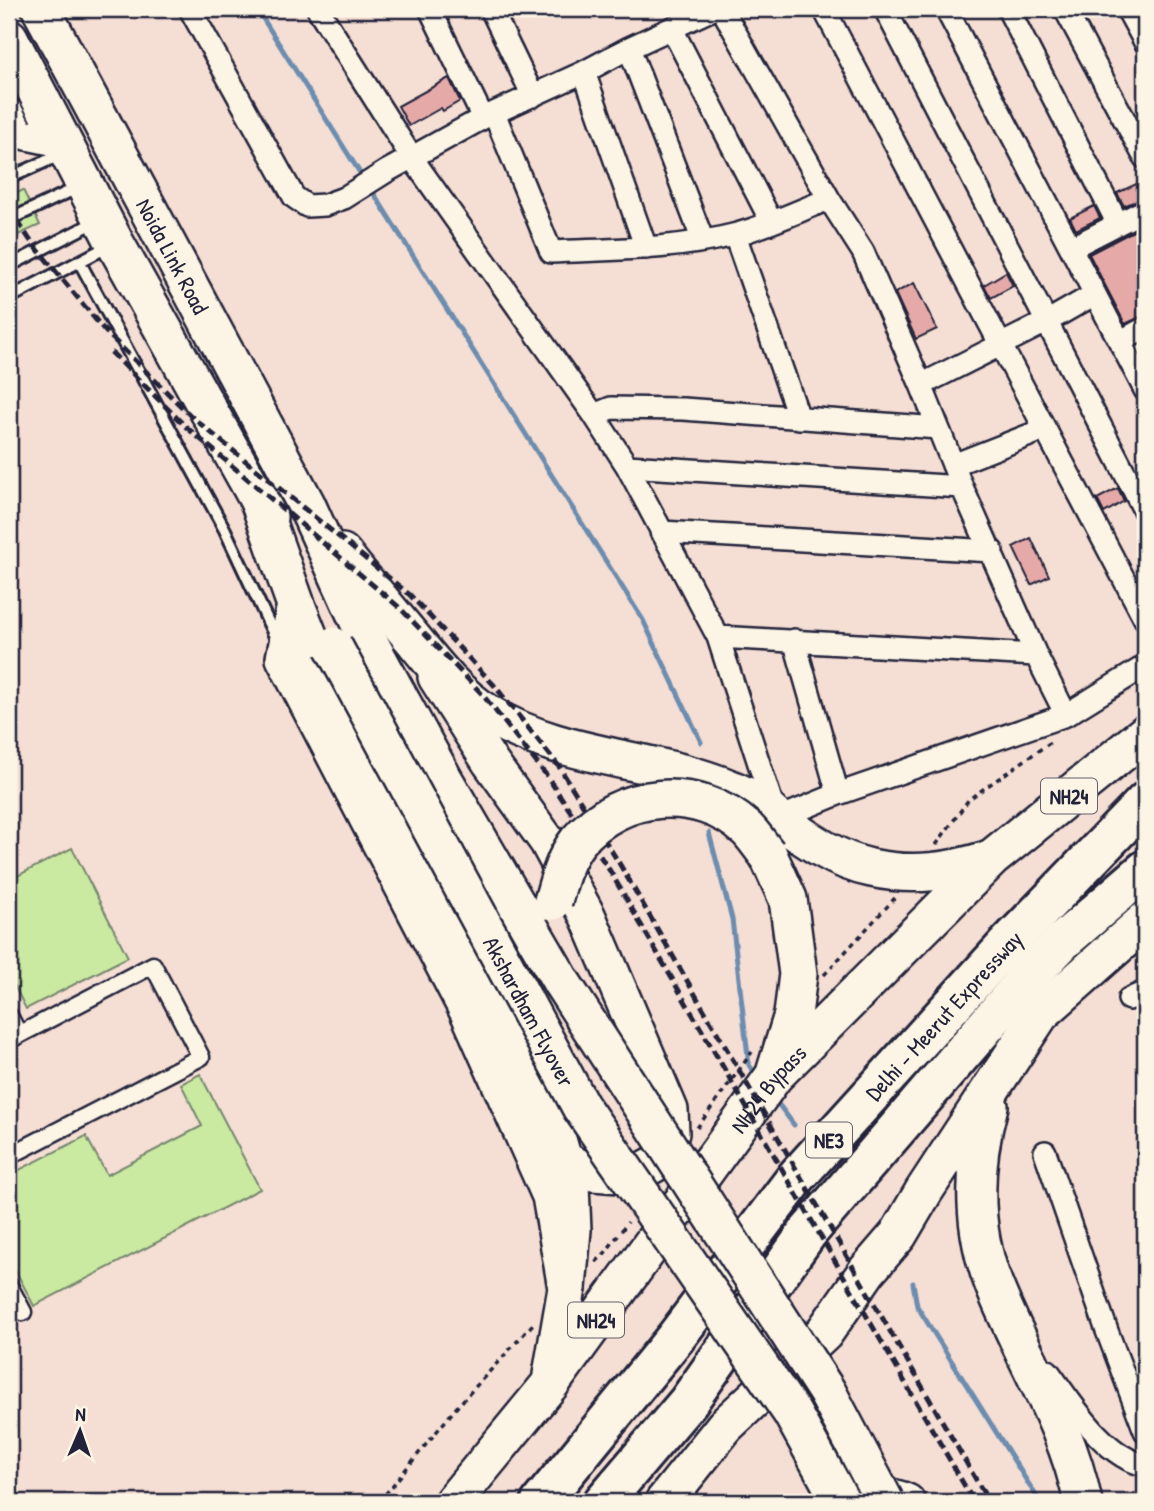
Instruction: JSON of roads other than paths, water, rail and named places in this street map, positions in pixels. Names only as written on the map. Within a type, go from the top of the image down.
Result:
[{"type":"highway","name":"Noida Link Road","points":[[41,9],[306,504]]},
{"type":"highway","name":"Noida Link Road","points":[[9,38],[108,231],[257,495]]},
{"type":"highway","points":[[257,495],[320,665],[445,905],[553,1125],[570,1185],[572,1230],[551,1383]]},
{"type":"highway","name":"Akshardham Flyover","points":[[257,495],[349,641],[444,780],[562,983],[827,1392],[886,1502]]},
{"type":"highway","points":[[306,504],[337,547],[451,685],[487,713],[531,735],[649,764],[750,797],[777,819],[839,857],[868,868],[900,873],[931,873],[962,868],[992,858]]},
{"type":"highway","name":"Akshardham Flyover","points":[[306,504],[349,641],[581,1107],[792,1413],[841,1502]]},
{"type":"highway","points":[[296,605],[285,658],[476,1027],[551,1196],[566,1288]]},
{"type":"highway","name":"NH24 Bypass","points":[[453,1502],[551,1383],[731,1132],[757,1064],[992,858],[1145,734]]},
{"type":"highway","points":[[562,983],[553,901],[561,870],[577,842],[600,820],[628,805],[660,798],[692,800],[722,811],[748,830],[768,855],[788,899],[798,974],[793,1015],[757,1064]]},
{"type":"highway","name":"Delhi - Meerut Expressway","points":[[541,1502],[676,1338],[798,1175],[995,957],[1145,802]]},
{"type":"highway","name":"Delhi - Meerut Expressway","points":[[603,1502],[688,1402],[826,1210],[1028,977],[1063,941],[1145,870]]},
{"type":"highway","points":[[664,1502],[725,1426],[824,1334],[867,1271],[898,1235],[1040,1014],[1145,920]]},
{"type":"highway","points":[[1007,1063],[992,1097],[982,1133],[977,1171],[977,1209],[983,1247],[1009,1318],[1067,1441],[1083,1502]]},
{"type":"main road","points":[[410,635],[489,762],[547,841],[588,917],[670,1110],[671,1133],[662,1160],[633,1176],[593,1173],[564,1160]]},
{"type":"main road","points":[[857,1502],[862,1499],[894,1496],[907,1502]]},
{"type":"street","points":[[190,9],[294,197],[307,206],[325,205],[344,198],[387,171],[488,116],[713,9]]},
{"type":"street","points":[[318,9],[412,158],[594,415],[627,466],[718,637],[777,819],[838,794],[1066,715],[1145,666]]},
{"type":"street","points":[[430,9],[488,116],[551,252],[646,248],[735,235],[829,199]]},
{"type":"street","points":[[491,9],[533,96]]},
{"type":"street","points":[[722,9],[829,199],[863,252],[962,487],[1036,655],[1066,715]]},
{"type":"street","points":[[824,9],[1145,619]]},
{"type":"street","points":[[885,9],[1145,512]]},
{"type":"street","points":[[946,9],[1145,390]]},
{"type":"street","points":[[1008,9],[1118,223]]},
{"type":"street","points":[[1065,9],[1145,158]]},
{"type":"street","points":[[1127,9],[1145,43]]},
{"type":"street","points":[[672,29],[771,221]]},
{"type":"street","points":[[629,48],[703,241]]},
{"type":"street","points":[[584,72],[646,248]]},
{"type":"street","points":[[9,113],[20,134],[65,147]]},
{"type":"street","points":[[1071,248],[1145,210]]},
{"type":"street","points":[[735,235],[799,418]]},
{"type":"street","points":[[921,385],[1048,321],[1095,294]]},
{"type":"street","points":[[1121,341],[1145,328]]},
{"type":"street","points":[[594,415],[611,408],[683,409],[938,428]]},
{"type":"street","points":[[953,465],[1045,429]]},
{"type":"street","points":[[627,466],[962,487]]},
{"type":"street","points":[[661,531],[992,551]]},
{"type":"street","points":[[718,637],[1036,655]]},
{"type":"street","points":[[794,640],[838,794]]},
{"type":"street","points":[[9,1016],[14,1037],[153,965],[201,1057],[9,1156]]},
{"type":"street","points":[[1045,1152],[1145,1431]]},
{"type":"street","points":[[9,1286],[23,1312]]},
{"type":"street","points":[[1009,1318],[1100,1438],[1133,1462],[1145,1465]]},
{"type":"lane","points":[[9,178],[65,147]]},
{"type":"lane","points":[[9,220],[84,185]]},
{"type":"lane","points":[[9,298],[79,261],[108,231]]},
{"type":"lane","points":[[9,266],[108,231]]},
{"type":"lane","points":[[79,261],[225,530],[285,658]]},
{"type":"waterway","points":[[257,9],[365,181]]},
{"type":"waterway","points":[[371,189],[643,620],[701,742]]},
{"type":"waterway","points":[[709,833],[732,919],[749,1065],[756,1075]]},
{"type":"waterway","points":[[773,1097],[794,1125]]},
{"type":"waterway","points":[[913,1283],[917,1306],[1040,1502]]},
{"type":"railway","points":[[9,208],[30,240],[105,331],[192,417],[410,595],[494,685],[558,765],[619,863],[989,1502]]},
{"type":"railway","points":[[111,352],[185,426],[400,608],[482,694],[547,776],[610,871],[974,1502]]}]
